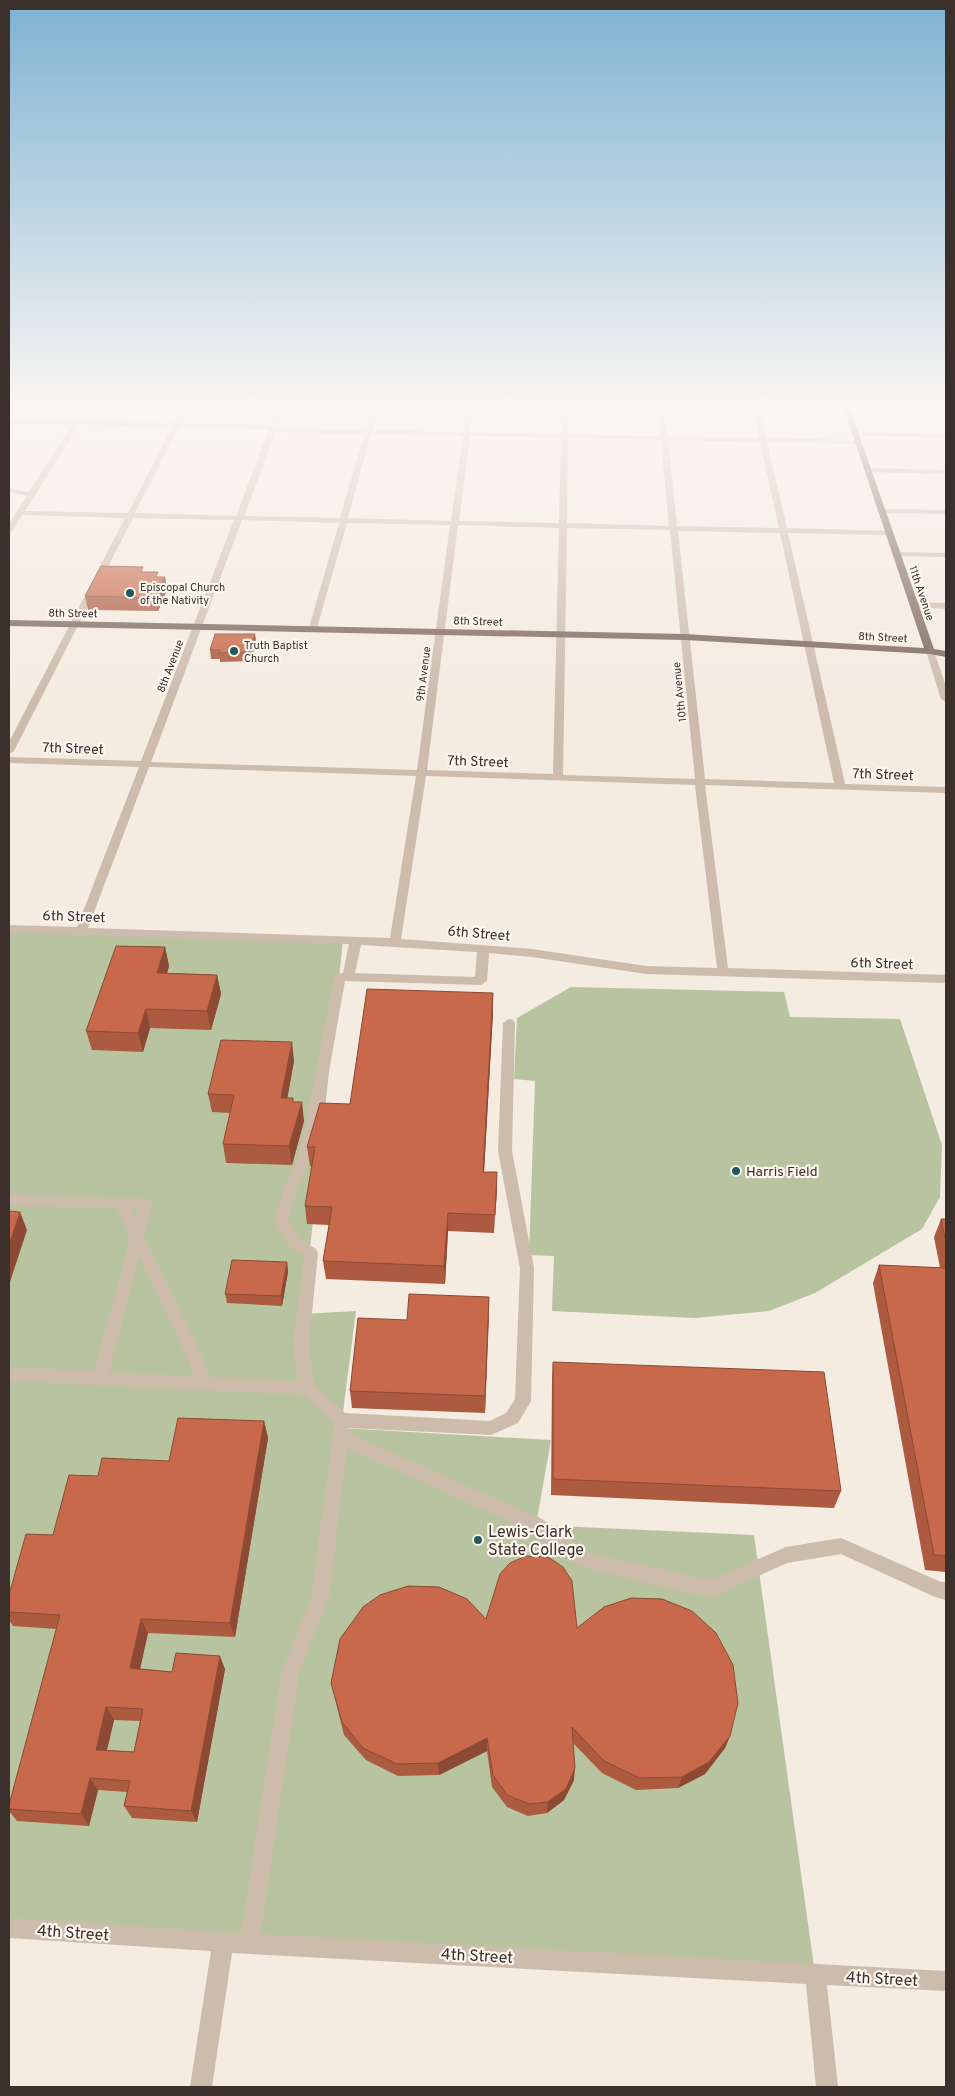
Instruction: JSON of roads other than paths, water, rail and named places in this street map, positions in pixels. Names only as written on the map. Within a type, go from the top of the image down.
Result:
[{"type":"main road","name":"11th Avenue","points":[[880,507],[930,651]]},
{"type":"main road","name":"8th Street","points":[[9,623],[685,637],[930,651],[946,654]]},
{"type":"street","points":[[9,530],[11,522],[24,507]]},
{"type":"street","points":[[9,752],[134,507]]},
{"type":"street","name":"8th Avenue","points":[[81,931],[242,507]]},
{"type":"street","points":[[313,628],[348,507]]},
{"type":"street","name":"9th Avenue","points":[[395,942],[421,774],[456,507]]},
{"type":"street","points":[[558,778],[564,507]]},
{"type":"street","name":"10th Avenue","points":[[671,507],[700,782],[723,973]]},
{"type":"street","points":[[779,507],[840,786]]},
{"type":"street","points":[[881,510],[946,512]]},
{"type":"street","points":[[20,513],[889,533]]},
{"type":"street","points":[[896,554],[946,555]]},
{"type":"street","points":[[914,605],[946,606]]},
{"type":"street","name":"11th Avenue","points":[[930,651],[946,699]]},
{"type":"street","name":"7th Street","points":[[9,760],[946,790]]},
{"type":"street","name":"6th Street","points":[[9,929],[395,942],[532,952],[646,970],[946,980]]},
{"type":"street","points":[[348,977],[356,940]]},
{"type":"street","points":[[307,1388],[301,1343],[311,1253],[296,1244],[281,1223],[290,1189],[304,1159],[340,976],[481,980],[483,948]]},
{"type":"street","points":[[9,1374],[307,1388],[342,1420],[490,1428],[512,1418],[523,1401],[527,1268],[505,1151],[509,1023]]},
{"type":"street","points":[[9,1200],[146,1203],[100,1378]]},
{"type":"street","points":[[121,1203],[196,1359],[203,1383]]},
{"type":"street","points":[[250,1942],[290,1673],[320,1598],[342,1420]]},
{"type":"street","points":[[340,1437],[536,1525],[582,1559],[710,1589],[786,1555],[840,1546],[946,1591]]},
{"type":"street","name":"4th Street","points":[[9,1928],[223,1942],[946,1982]]},
{"type":"street","points":[[201,2087],[223,1942]]},
{"type":"street","points":[[815,1974],[827,2087]]},
{"type":"place","name":"Episcopal Church of the Nativity","points":[[130,593]]},
{"type":"place","name":"Truth Baptist Church","points":[[234,651]]},
{"type":"place","name":"Harris Field","points":[[736,1171]]},
{"type":"place","name":"Lewis-Clark State College","points":[[478,1540]]}]
